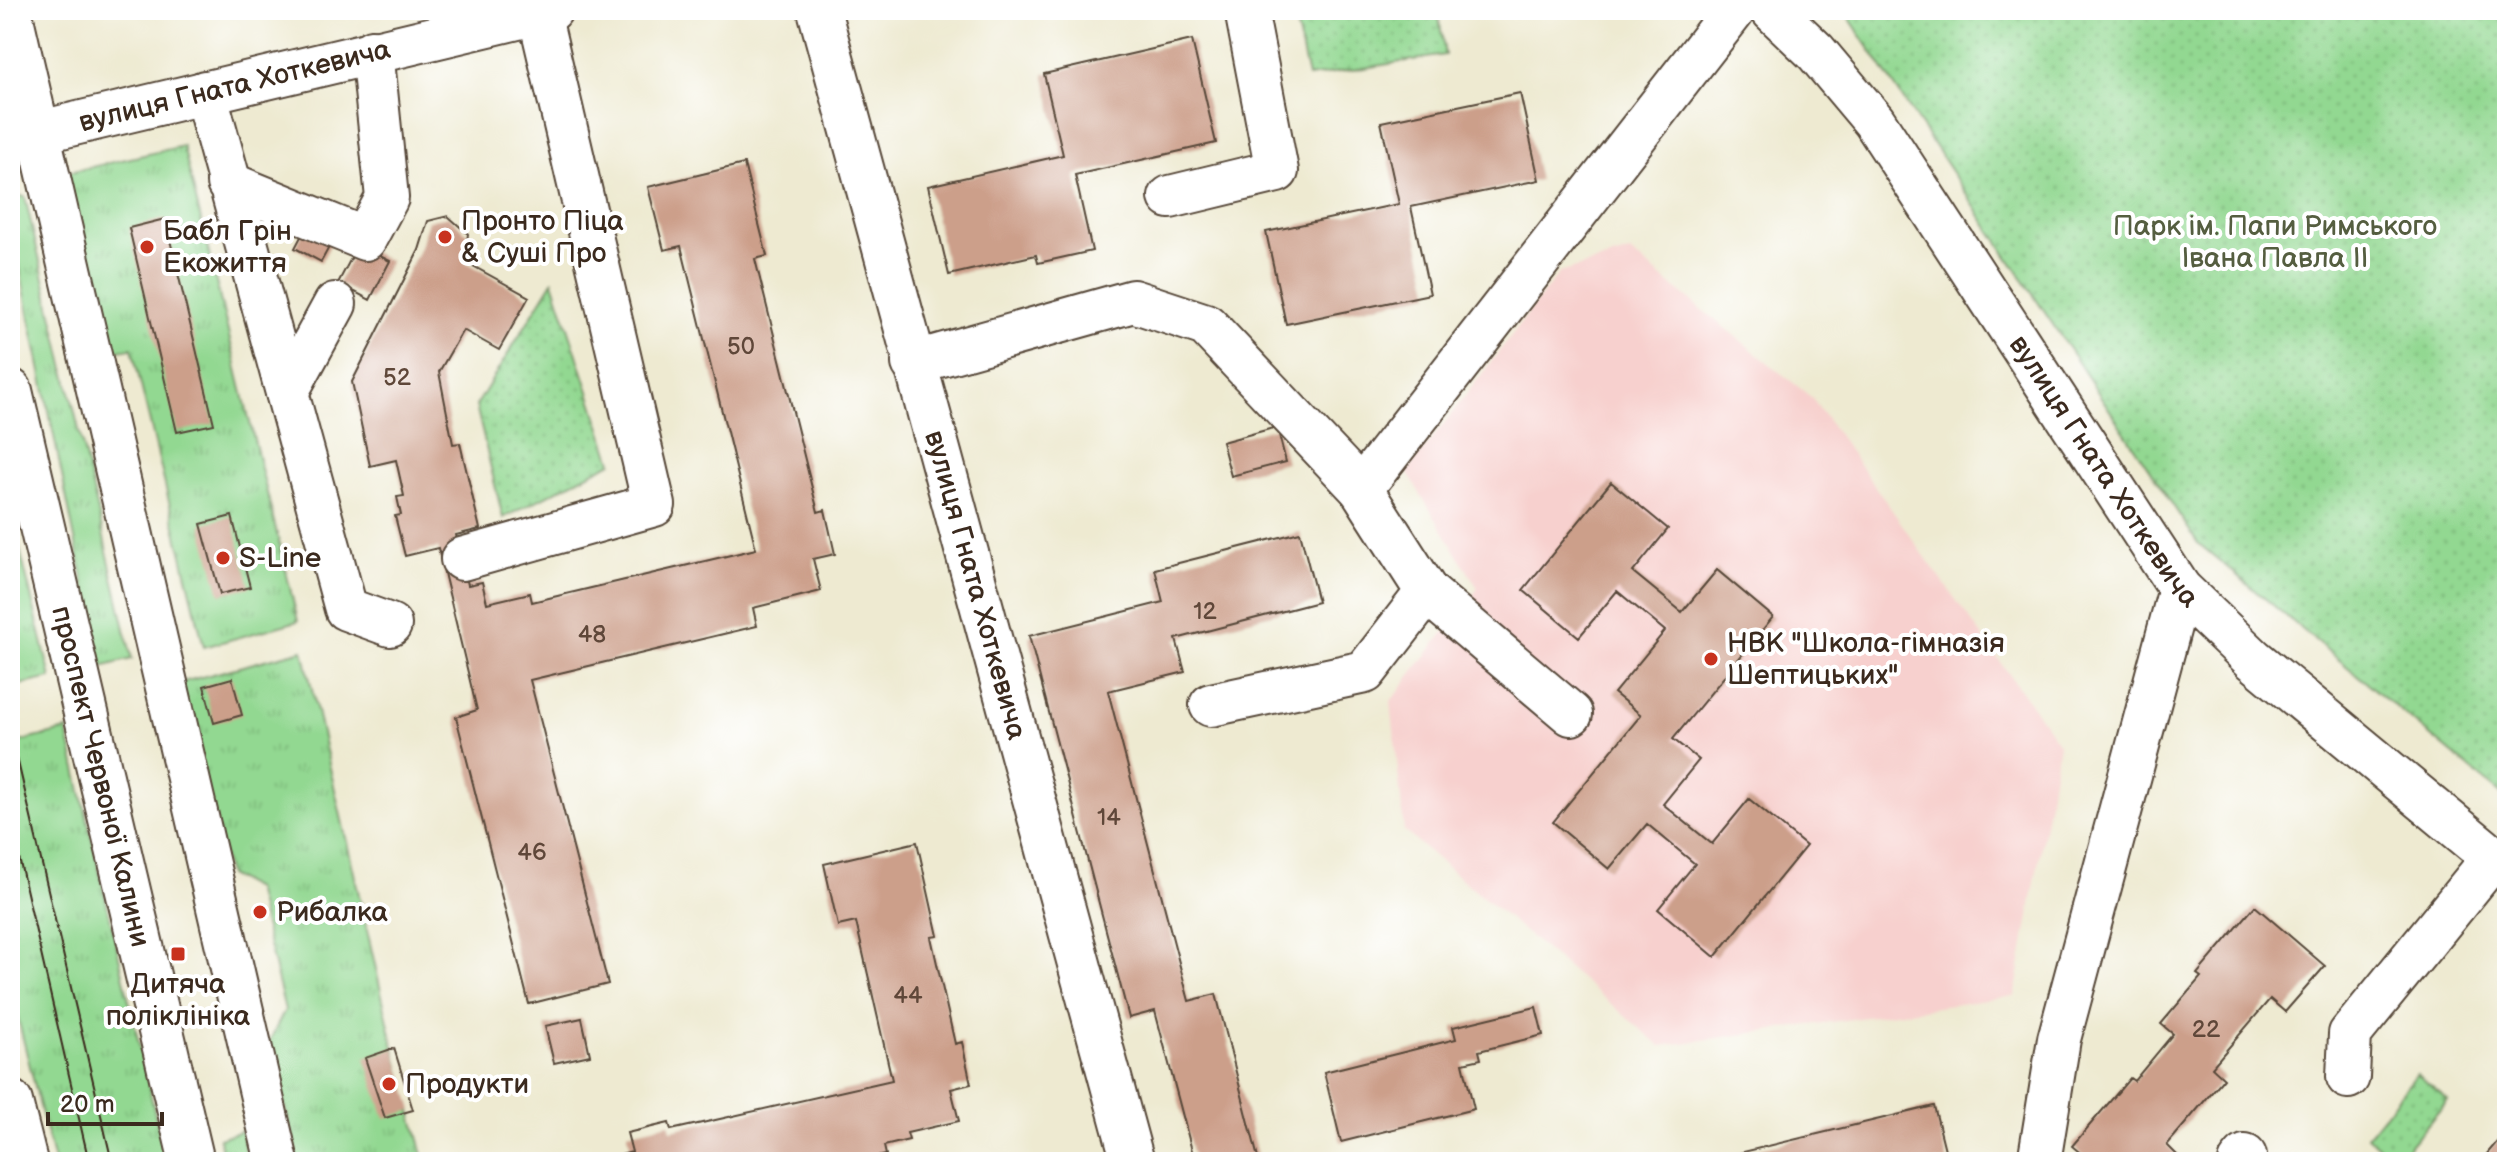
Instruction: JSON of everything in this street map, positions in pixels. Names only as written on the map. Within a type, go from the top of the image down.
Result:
[{"type":"main road","name":"проспект Червоної Калини","points":[[10,391],[192,1162]]},
{"type":"main road","points":[[10,1102],[25,1162]]},
{"type":"street","points":[[10,10],[23,136],[277,1162]]},
{"type":"street","name":"вулиця Гната Хоткевича","points":[[819,10],[1133,1162]]},
{"type":"street","points":[[1170,197],[1277,171],[1246,10]]},
{"type":"street","points":[[1361,489],[1734,10]]},
{"type":"street","name":"вулиця Гната Хоткевича","points":[[1772,10],[1816,52],[1874,121],[2180,589],[2253,659],[2500,864]]},
{"type":"street","points":[[462,559],[654,505],[545,12]]},
{"type":"street","name":"вулиця Гната Хоткевича","points":[[23,136],[545,12]]},
{"type":"street","points":[[228,183],[365,239],[387,198],[372,51]]},
{"type":"street","points":[[205,92],[346,609],[390,625]]},
{"type":"street","points":[[913,363],[1133,301],[1206,325],[1361,489],[1427,592],[1571,714]]},
{"type":"street","points":[[287,392],[335,304]]},
{"type":"street","points":[[2039,1162],[2059,1039],[2180,589]]},
{"type":"street","points":[[1211,705],[1365,672],[1427,592]]},
{"type":"street","points":[[2348,1077],[2350,1034],[2500,864]]},
{"type":"shaded area","name":"НВК \"Школа-гімназія Шептицьких\"","points":[[1630,252],[1811,397],[2059,744],[2015,996],[1661,1046],[1404,831],[1391,701],[1478,588],[1407,472],[1559,273]]},
{"type":"green space","points":[[1293,10],[1369,10],[1439,18],[1445,55],[1308,77]]},
{"type":"green space","name":"Парк ім. Папи Римського Івана Павла ІІ","points":[[1844,10],[2507,10],[2507,799],[2198,543]]},
{"type":"green space","points":[[183,146],[298,621],[204,647],[132,348],[103,352],[61,174]]},
{"type":"green space","points":[[10,194],[25,197],[132,659],[101,667],[10,220]]},
{"type":"green space","points":[[553,281],[612,462],[503,518],[476,406]]},
{"type":"green space","points":[[10,509],[51,678],[10,687]]},
{"type":"green space","points":[[303,650],[394,1048],[425,1162],[299,1162],[269,1042],[285,1010],[255,889],[228,875],[179,683]]},
{"type":"green space","points":[[67,730],[166,1162],[54,1162],[10,987],[10,744]]},
{"type":"green space","points":[[2417,1074],[2448,1100],[2396,1162],[2367,1136]]},
{"type":"green space","points":[[241,1131],[248,1162],[224,1162],[219,1138]]},
{"type":"building","points":[[1192,40],[1216,143],[1075,175],[1092,251],[1038,263],[1036,255],[949,275],[928,186],[1063,155],[1044,74]]},
{"type":"building","points":[[1520,93],[1539,180],[1411,207],[1430,294],[1286,324],[1266,232],[1399,204],[1381,122]]},
{"type":"building","points":[[744,164],[767,256],[755,259],[818,512],[825,510],[835,554],[813,559],[821,591],[753,608],[757,626],[530,680],[608,984],[529,1004],[456,717],[477,710],[438,548],[405,556],[395,516],[401,515],[397,497],[404,496],[396,460],[370,466],[352,382],[419,250],[428,221],[448,216],[468,234],[464,261],[529,297],[499,350],[463,330],[439,372],[453,444],[460,443],[480,529],[456,535],[468,585],[482,582],[487,603],[530,593],[532,602],[756,549],[681,246],[664,250],[648,187]]},
{"type":"building","points":[[165,219],[214,424],[177,432],[129,228]]},
{"type":"building","points":[[307,225],[334,238],[321,262],[295,248]]},
{"type":"building","points":[[358,245],[390,261],[370,300],[338,283]]},
{"type":"building","points":[[1277,427],[1286,462],[1231,476],[1222,442]]},
{"type":"building","points":[[1611,482],[1668,529],[1633,572],[1682,612],[1717,570],[1773,617],[1673,739],[1699,760],[1663,804],[1712,844],[1749,799],[1806,846],[1715,957],[1658,909],[1695,864],[1647,824],[1609,869],[1553,822],[1641,715],[1614,693],[1665,631],[1617,591],[1579,637],[1523,590]]},
{"type":"building","points":[[232,516],[250,587],[220,594],[201,524]]},
{"type":"building","points":[[1300,532],[1318,602],[1176,639],[1185,672],[1108,691],[1189,1001],[1216,994],[1259,1162],[1195,1162],[1155,1011],[1129,1018],[1029,636],[1163,602],[1155,569]]},
{"type":"building","points":[[232,678],[242,715],[214,723],[204,686]]},
{"type":"building","points":[[917,842],[938,936],[931,937],[955,1044],[962,1042],[971,1084],[951,1089],[959,1121],[907,1133],[909,1140],[884,1146],[886,1155],[852,1162],[595,1162],[632,1152],[627,1133],[669,1123],[671,1130],[892,1080],[856,922],[838,926],[824,864]]},
{"type":"building","points":[[2255,906],[2325,966],[2285,1012],[2270,999],[2212,1067],[2224,1078],[2167,1145],[2181,1159],[2179,1162],[2091,1162],[2072,1146],[2130,1078],[2134,1081],[2173,1034],[2161,1024],[2201,977],[2197,974]]},
{"type":"building","points":[[1536,1007],[1543,1035],[1479,1051],[1481,1059],[1463,1063],[1474,1109],[1341,1142],[1324,1072],[1456,1039],[1453,1027]]},
{"type":"building","name":"Продукти","points":[[582,1018],[590,1055],[554,1063],[545,1026]]},
{"type":"building","name":"Продукти","points":[[394,1048],[413,1110],[385,1118],[365,1058]]},
{"type":"building","points":[[1934,1106],[1948,1162],[1706,1162],[1706,1161]]},
{"type":"building","points":[[2507,1130],[2507,1162],[2480,1162]]},
{"type":"tram line","points":[[10,728],[112,1162]]},
{"type":"tram line","points":[[10,819],[89,1162]]},
{"type":"place","name":"Пронто Піца & Суші Про","points":[[445,237]]},
{"type":"place","name":"Бабл Грін Eкожиття","points":[[147,247]]},
{"type":"place","name":"S-Line","points":[[223,558]]},
{"type":"place","name":"НВК \"Школа-гімназія Шептицьких\"","points":[[1711,659]]},
{"type":"place","name":"Рибалка","points":[[260,912]]},
{"type":"place","name":"Дитяча поліклініка","points":[[178,954]]},
{"type":"place","name":"Продукти","points":[[389,1084]]}]
